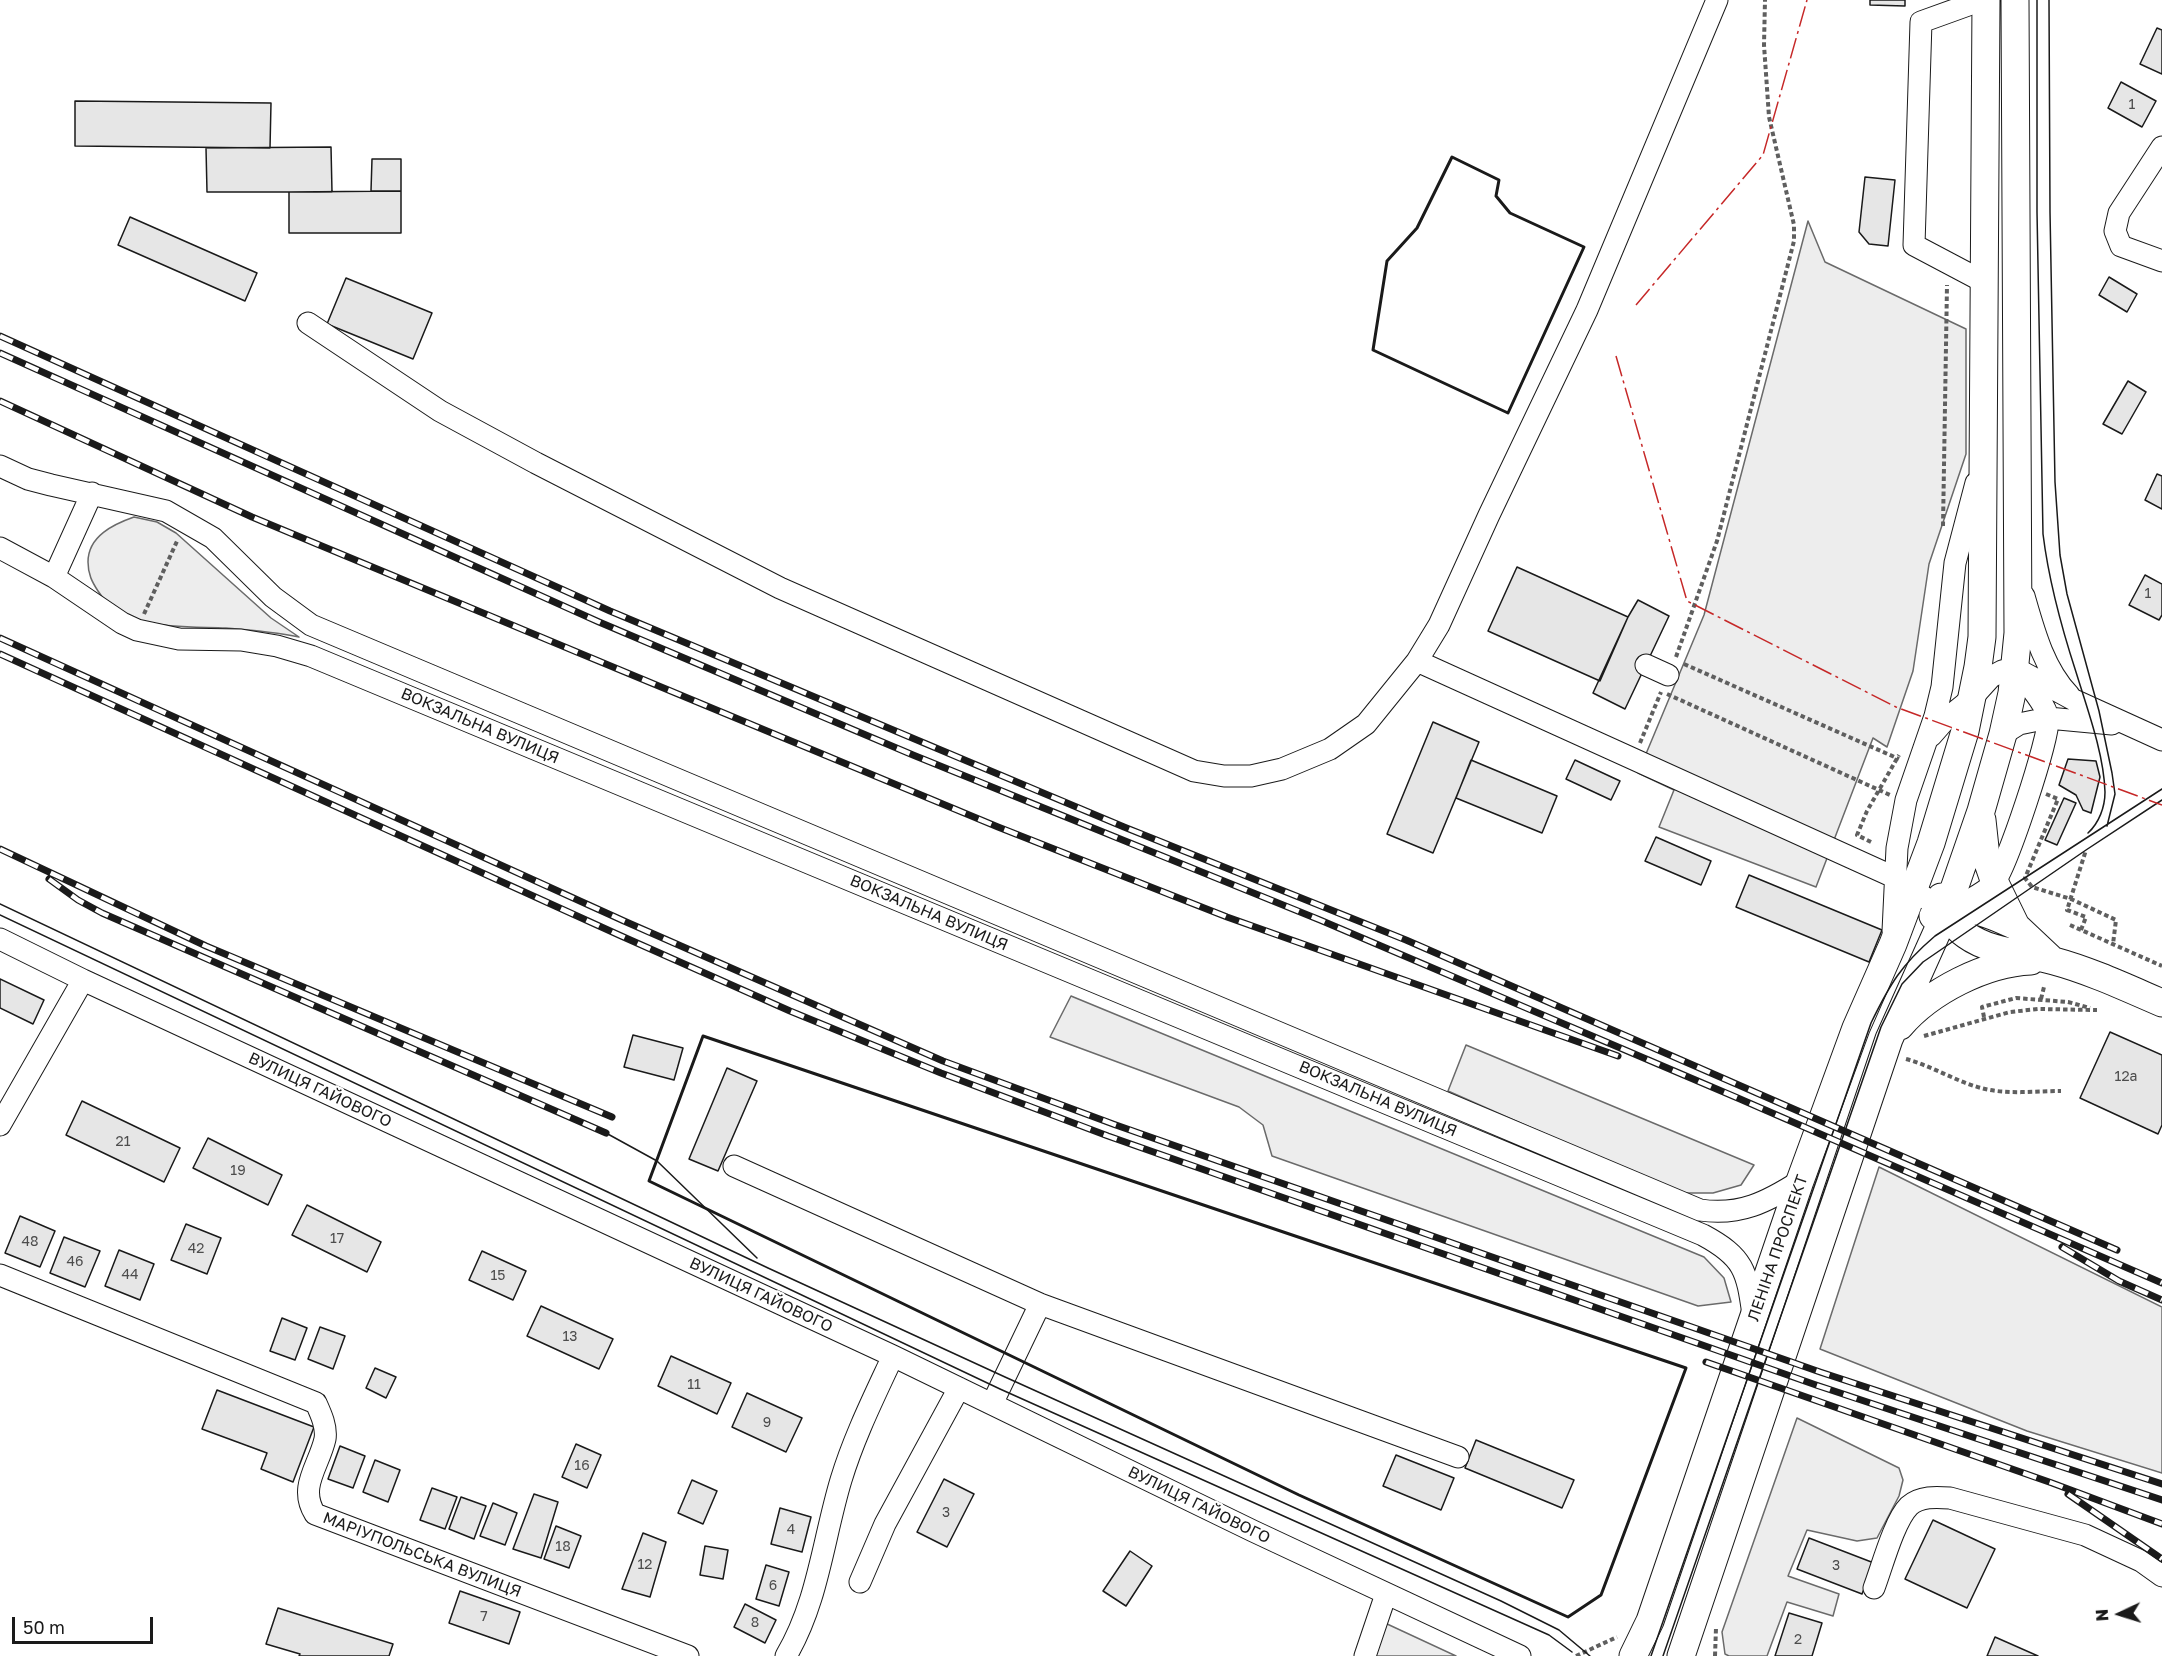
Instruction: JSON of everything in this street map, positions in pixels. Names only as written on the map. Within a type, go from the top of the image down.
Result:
[{"type":"main road","name":"ЛЕНІНА ПРОСПЕКТ","points":[[1633,1656],[1650,1621],[1800,1181],[1856,1028],[1893,944],[1905,884],[1931,843],[1965,731],[1982,637],[1984,0]]},
{"type":"main road","points":[[1681,1656],[1981,811],[2012,693],[2018,633],[2015,0]]},
{"type":"main road","points":[[1981,811],[1986,857],[1995,883],[2016,926],[2031,943],[2054,961]]},
{"type":"main road","points":[[1931,843],[1936,884],[1946,912],[1964,934],[1981,945],[2054,961],[2102,977],[2162,1003]]},
{"type":"main road","points":[[1893,944],[1921,921],[1961,909],[1976,910],[2016,926]]},
{"type":"main road","points":[[1895,1048],[1911,1012],[1937,993],[1991,969],[2015,962],[2054,961]]},
{"type":"street","points":[[308,323],[440,411],[780,588],[1194,771],[1224,776],[1251,776],[1282,769],[1330,749],[1366,724],[1417,661],[1439,625],[1587,310],[1717,0]]},
{"type":"street","points":[[1984,0],[1921,22],[1914,245],[1984,282]]},
{"type":"street","points":[[2162,147],[2119,213],[2115,231],[2121,246],[2162,261]]},
{"type":"street","points":[[1905,884],[1897,849],[1906,800],[1918,769],[1942,687],[1955,563],[1983,456]]},
{"type":"street","name":"ВОКЗАЛЬНА ВУЛИЦЯ","points":[[0,466],[28,479],[166,511],[213,538],[273,597],[310,625],[1700,1210],[1717,1213],[1734,1212],[1778,1195],[1800,1181]]},
{"type":"street","points":[[54,577],[92,493]]},
{"type":"street","name":"ВОКЗАЛЬНА ВУЛИЦЯ","points":[[0,548],[54,577],[137,630],[179,639],[241,640],[277,646],[311,656],[1703,1234],[1735,1256],[1749,1285],[1754,1320]]},
{"type":"street","points":[[2018,578],[2045,658],[2056,678],[2074,700]]},
{"type":"street","points":[[1417,661],[1905,884],[1946,912],[1995,883],[2032,789],[2044,744],[2048,718],[2044,708],[2015,668]]},
{"type":"street","points":[[1646,665],[1665,683]]},
{"type":"street","points":[[1926,741],[1991,677],[2015,668],[2074,700],[2135,728]]},
{"type":"street","points":[[2003,734],[2019,724],[2048,718],[2091,721],[2160,734]]},
{"type":"street","points":[[2044,744],[2059,730],[2091,721]]},
{"type":"street","name":"ВУЛИЦЯ ГАЙОВОГО","points":[[0,939],[83,980],[893,1356],[1386,1594],[1520,1656]]},
{"type":"street","points":[[0,1125],[83,980]]},
{"type":"street","points":[[734,1166],[1040,1304],[1458,1457]]},
{"type":"street","name":"МАРІУПОЛЬСЬКА ВУЛИЦЯ","points":[[0,1275],[316,1403],[324,1420],[325,1437],[307,1488],[310,1506],[315,1514],[688,1656]]},
{"type":"street","points":[[992,1404],[1040,1304]]},
{"type":"street","points":[[786,1656],[810,1604],[841,1481],[854,1442],[893,1356]]},
{"type":"street","points":[[860,1582],[885,1524],[959,1388]]},
{"type":"street","points":[[1874,1588],[1900,1518],[1910,1505],[1922,1499],[1935,1497],[1950,1498],[2085,1535],[2141,1561],[2162,1576]]},
{"type":"street","points":[[1365,1656],[1386,1594]]},
{"type":"path","points":[[1765,0],[1764,45],[1769,117],[1794,225],[1794,242],[1717,541],[1675,660],[1898,758],[1918,769]]},
{"type":"path","points":[[1943,532],[1947,263]]},
{"type":"path","points":[[137,630],[186,522]]},
{"type":"path","points":[[1633,759],[1665,683],[1879,791],[1906,800]]},
{"type":"path","points":[[1871,842],[1857,835],[1867,811],[1902,748]]},
{"type":"path","points":[[2032,789],[2058,799],[2025,878],[2032,887],[2071,899],[2116,920],[2113,944]]},
{"type":"path","points":[[2081,930],[2086,917],[2067,910],[2086,850]]},
{"type":"path","points":[[2070,925],[2162,966]]},
{"type":"path","points":[[2041,999],[2044,987]]},
{"type":"path","points":[[2016,998],[2041,999],[2068,1002],[2097,1010],[2038,1009],[1984,1017],[1982,1007],[2016,998]]},
{"type":"path","points":[[1895,1048],[1980,1088],[2061,1091]]},
{"type":"path","points":[[1576,1656],[1650,1621]]},
{"type":"shaded area","points":[[1808,221],[1825,262],[1966,329],[1966,454],[1929,564],[1913,671],[1887,747],[1873,738],[1816,887],[1659,827],[1674,790],[1638,773],[1704,615]]},
{"type":"shaded area","points":[[134,517],[157,522],[176,533],[271,618],[299,637],[272,632],[156,624],[123,614],[109,604],[91,578],[88,566],[89,553],[97,538],[104,532]]},
{"type":"shaded area","points":[[1071,996],[1704,1257],[1724,1278],[1731,1302],[1698,1306],[1272,1156],[1263,1125],[1239,1107],[1050,1037]]},
{"type":"shaded area","points":[[1466,1045],[1754,1165],[1741,1185],[1713,1193],[1679,1193],[1448,1091]]},
{"type":"shaded area","points":[[1879,1167],[2162,1307],[2162,1473],[2027,1431],[1820,1349]]},
{"type":"shaded area","points":[[1797,1418],[1899,1468],[1903,1480],[1899,1496],[1877,1538],[1857,1541],[1807,1530],[1788,1576],[1839,1594],[1833,1616],[1787,1602],[1767,1656],[1729,1656],[1725,1654],[1722,1632]]},
{"type":"shaded area","points":[[1385,1623],[1456,1656],[1373,1656]]},
{"type":"building","points":[[1870,0],[1905,0],[1905,6],[1870,5]]},
{"type":"building","points":[[2157,28],[2162,30],[2162,74],[2140,64]]},
{"type":"building","points":[[2121,82],[2156,101],[2142,127],[2108,108]]},
{"type":"building","points":[[75,101],[271,103],[270,148],[75,146]]},
{"type":"building","points":[[331,147],[332,192],[207,192],[206,148]]},
{"type":"building","points":[[372,159],[401,159],[401,191],[371,191]]},
{"type":"building","points":[[1865,177],[1895,180],[1888,246],[1869,244],[1859,232]]},
{"type":"building","points":[[401,191],[401,233],[289,233],[289,192]]},
{"type":"building","points":[[130,217],[257,273],[245,301],[118,245]]},
{"type":"building","points":[[2109,277],[2137,294],[2127,312],[2099,295]]},
{"type":"building","points":[[346,278],[432,313],[413,359],[327,324]]},
{"type":"building","points":[[2128,381],[2146,392],[2122,434],[2103,424]]},
{"type":"building","points":[[2157,474],[2162,476],[2162,509],[2145,500]]},
{"type":"building","points":[[1517,567],[1628,617],[1600,681],[1488,631]]},
{"type":"building","points":[[2145,575],[2162,584],[2162,615],[2159,620],[2129,605]]},
{"type":"building","points":[[1638,600],[1669,616],[1625,709],[1593,693]]},
{"type":"building","points":[[1433,722],[1479,742],[1433,853],[1387,834]]},
{"type":"building","points":[[2068,759],[2096,761],[2100,777],[2091,813],[2083,810],[2076,795],[2059,785]]},
{"type":"building","points":[[1471,760],[1557,796],[1542,833],[1456,798]]},
{"type":"building","points":[[1575,760],[1620,781],[1611,800],[1566,779]]},
{"type":"building","points":[[2064,798],[2076,803],[2057,845],[2045,840]]},
{"type":"building","points":[[1656,837],[1711,861],[1701,885],[1645,861]]},
{"type":"building","points":[[1749,875],[1882,930],[1869,962],[1736,907]]},
{"type":"building","points":[[0,979],[44,1000],[33,1024],[0,1008]]},
{"type":"building","points":[[2110,1032],[2162,1055],[2162,1125],[2158,1134],[2080,1098]]},
{"type":"building","points":[[633,1035],[683,1048],[674,1080],[624,1067]]},
{"type":"building","points":[[727,1068],[757,1081],[718,1171],[689,1159]]},
{"type":"building","points":[[82,1101],[180,1148],[164,1182],[66,1135]]},
{"type":"building","points":[[208,1138],[282,1175],[268,1205],[193,1168]]},
{"type":"building","points":[[307,1205],[381,1242],[367,1272],[292,1235]]},
{"type":"building","points":[[20,1216],[55,1231],[40,1267],[5,1253]]},
{"type":"building","points":[[186,1224],[221,1238],[207,1274],[171,1260]]},
{"type":"building","points":[[64,1237],[100,1251],[85,1287],[50,1273]]},
{"type":"building","points":[[119,1250],[154,1264],[140,1300],[105,1286]]},
{"type":"building","points":[[482,1251],[526,1271],[513,1300],[469,1280]]},
{"type":"building","points":[[541,1306],[613,1339],[599,1369],[527,1336]]},
{"type":"building","points":[[282,1318],[307,1328],[295,1360],[270,1351]]},
{"type":"building","points":[[320,1327],[345,1336],[333,1369],[308,1359]]},
{"type":"building","points":[[671,1356],[731,1383],[717,1414],[658,1386]]},
{"type":"building","points":[[375,1368],[396,1377],[386,1398],[366,1388]]},
{"type":"building","points":[[217,1390],[314,1427],[293,1482],[261,1469],[267,1453],[202,1429]]},
{"type":"building","points":[[747,1393],[802,1418],[786,1452],[732,1427]]},
{"type":"building","points":[[1476,1440],[1574,1480],[1562,1508],[1465,1468]]},
{"type":"building","points":[[576,1444],[601,1455],[587,1488],[562,1477]]},
{"type":"building","points":[[340,1446],[365,1456],[353,1488],[328,1479]]},
{"type":"building","points":[[1396,1455],[1454,1478],[1441,1510],[1383,1486]]},
{"type":"building","points":[[375,1460],[400,1470],[388,1502],[363,1492]]},
{"type":"building","points":[[944,1479],[974,1494],[947,1547],[917,1532]]},
{"type":"building","points":[[692,1480],[717,1491],[703,1524],[678,1513]]},
{"type":"building","points":[[432,1488],[457,1497],[445,1529],[420,1520]]},
{"type":"building","points":[[534,1494],[558,1502],[541,1558],[513,1549]]},
{"type":"building","points":[[461,1497],[486,1506],[474,1539],[449,1529]]},
{"type":"building","points":[[493,1503],[517,1513],[505,1545],[480,1536]]},
{"type":"building","points":[[780,1508],[811,1517],[802,1552],[771,1544]]},
{"type":"building","points":[[1933,1520],[1995,1549],[1967,1608],[1905,1579]]},
{"type":"building","points":[[556,1526],[581,1536],[569,1568],[544,1559]]},
{"type":"building","points":[[643,1533],[666,1542],[650,1597],[622,1589]]},
{"type":"building","points":[[1809,1538],[1874,1563],[1862,1594],[1797,1569]]},
{"type":"building","points":[[705,1546],[728,1550],[723,1579],[700,1575]]},
{"type":"building","points":[[1130,1551],[1152,1566],[1126,1606],[1103,1591]]},
{"type":"building","points":[[766,1565],[789,1572],[779,1606],[756,1599]]},
{"type":"building","points":[[460,1591],[520,1612],[509,1644],[449,1623]]},
{"type":"building","points":[[745,1604],[776,1620],[765,1643],[734,1627]]},
{"type":"building","points":[[278,1608],[393,1644],[389,1656],[299,1656],[300,1654],[266,1644]]},
{"type":"building","points":[[1789,1613],[1822,1623],[1812,1656],[1775,1656]]},
{"type":"building","points":[[1995,1637],[2038,1656],[1987,1656]]},
{"type":"tram line","points":[[2037,0],[2037,212],[2043,534],[2056,604],[2102,762],[2105,792],[2103,809],[2088,833]]},
{"type":"tram line","points":[[2049,0],[2055,482],[2060,555],[2067,594],[2099,711],[2112,773],[2115,794],[2107,826]]},
{"type":"tram line","points":[[1651,1656],[1871,1023],[1884,997],[1913,956],[1935,936],[2162,789]]},
{"type":"tram line","points":[[1663,1656],[1881,1027],[1902,984],[1923,962],[2162,800]]},
{"type":"tram line","points":[[0,904],[768,1268],[1501,1601],[1559,1630],[1590,1656]]},
{"type":"tram line","points":[[0,915],[1000,1389],[1549,1635],[1572,1652]]},
{"type":"tram line","points":[[606,1133],[657,1161],[757,1258]]},
{"type":"railway","points":[[0,336],[610,611],[1124,827],[1406,940],[2117,1250]]},
{"type":"railway","points":[[0,353],[599,622],[913,755],[1320,920],[1740,1099],[2162,1283]]},
{"type":"railway","points":[[0,401],[252,517],[998,827],[1227,917],[1618,1056]]},
{"type":"railway","points":[[0,638],[624,921],[943,1061],[1113,1124],[1820,1372],[2162,1484]]},
{"type":"railway","points":[[0,654],[619,935],[790,1011],[941,1073],[1108,1136],[1816,1385],[2162,1500]]},
{"type":"railway","points":[[0,849],[206,946],[612,1117]]},
{"type":"railway","points":[[49,879],[78,900],[102,913],[606,1133]]},
{"type":"railway","points":[[2062,1247],[2119,1281],[2162,1300]]},
{"type":"railway","points":[[1706,1362],[2052,1483],[2162,1524]]},
{"type":"railway","points":[[2068,1494],[2162,1559]]},
{"type":"wall","points":[[1452,157],[1499,180],[1496,196],[1510,213],[1584,247],[1508,413],[1373,350],[1387,261],[1417,228],[1452,157]]},
{"type":"wall","points":[[703,1036],[1686,1368],[1601,1595],[1568,1617],[1299,1495],[649,1181],[703,1036]]},
{"type":"power","points":[[1636,305],[1763,155],[1807,0]]},
{"type":"power","points":[[1616,356],[1687,601],[1896,707],[2162,805]]}]
